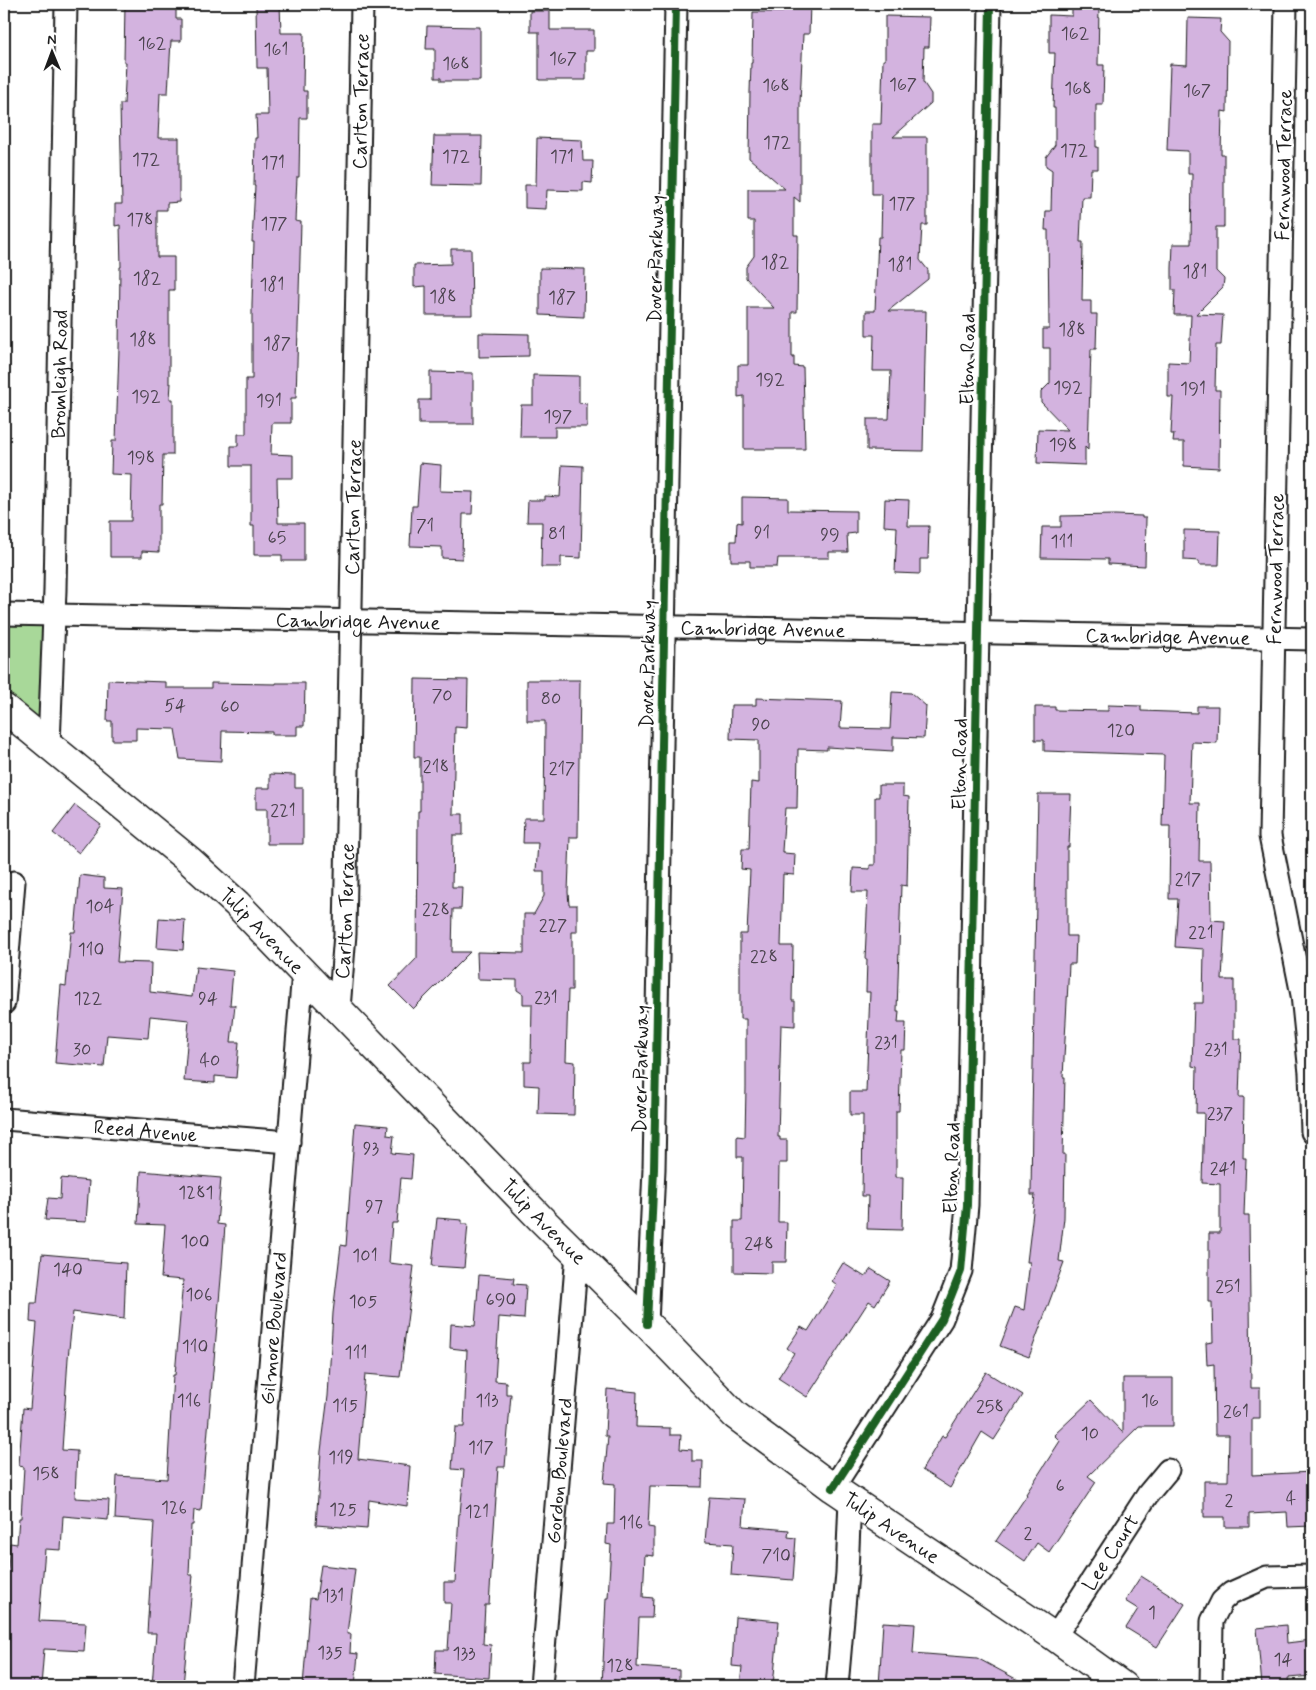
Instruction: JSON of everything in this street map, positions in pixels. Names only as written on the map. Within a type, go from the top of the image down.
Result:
[{"type":"main road","name":"Tulip Avenue","points":[[4,708],[190,861],[237,904],[576,1254],[735,1415],[841,1494],[1055,1637],[1123,1686]]},
{"type":"street","name":"Bromleigh Road","points":[[49,745],[54,615],[66,4]]},
{"type":"street","name":"Carlton Terrace","points":[[339,1009],[345,934],[362,4]]},
{"type":"street","name":"Dover Parkway","points":[[647,1324],[654,1169],[676,4]]},
{"type":"street","name":"Elton Road","points":[[841,1494],[942,1319],[961,1271],[968,1195],[990,4]]},
{"type":"street","name":"Fernwood Terrace","points":[[1286,4],[1270,836],[1307,995],[1312,1132]]},
{"type":"street","name":"Cambridge Avenue","points":[[4,614],[1312,638]]},
{"type":"street","points":[[4,1003],[14,882]]},
{"type":"street","name":"Gilmore Boulevard","points":[[243,1686],[303,972]]},
{"type":"street","name":"Reed Avenue","points":[[4,1119],[288,1142]]},
{"type":"street","name":"Gordon Boulevard","points":[[540,1686],[576,1254]]},
{"type":"street","name":"Lee Court","points":[[1055,1637],[1148,1494],[1168,1470]]},
{"type":"street","points":[[837,1686],[847,1574],[841,1494]]},
{"type":"street","points":[[1211,1686],[1212,1620],[1222,1601],[1231,1593],[1266,1577],[1312,1576]]},
{"type":"green space","points":[[4,615],[52,616],[48,741],[4,706]]},
{"type":"building","points":[[125,4],[176,4],[176,19],[181,19],[181,41],[171,41],[168,93],[160,93],[158,138],[179,138],[179,202],[167,203],[167,210],[157,210],[157,257],[174,257],[174,290],[169,290],[169,383],[171,383],[170,399],[173,399],[173,455],[163,455],[162,504],[159,504],[159,552],[142,551],[142,557],[110,557],[110,521],[131,521],[132,475],[111,474],[112,441],[116,441],[119,349],[120,225],[115,226],[115,204],[122,204],[120,104],[124,104],[126,62],[124,62]]},
{"type":"building","points":[[256,4],[280,4],[281,33],[304,33],[303,91],[307,91],[307,118],[300,118],[299,177],[297,177],[295,221],[301,222],[296,398],[291,398],[291,423],[272,423],[271,454],[293,455],[293,478],[277,478],[278,523],[304,523],[304,561],[282,561],[282,555],[254,555],[254,526],[251,526],[251,466],[231,466],[231,446],[238,446],[238,434],[246,434],[246,379],[252,379],[254,242],[252,242],[255,138],[257,138],[256,115],[268,115],[267,68],[257,68]]},
{"type":"building","points":[[784,4],[810,4],[809,34],[803,34],[800,103],[800,202],[794,197],[794,235],[798,235],[797,312],[792,312],[792,357],[794,357],[794,366],[803,367],[805,449],[744,449],[744,396],[738,397],[738,365],[748,365],[748,308],[774,308],[746,278],[746,267],[754,256],[754,221],[748,221],[748,189],[785,189],[749,158],[753,12],[783,12]]},
{"type":"building","points":[[1072,6],[1099,6],[1098,65],[1104,65],[1103,105],[1096,105],[1098,169],[1091,169],[1090,197],[1082,197],[1080,242],[1083,242],[1082,301],[1091,301],[1091,314],[1097,314],[1096,349],[1091,349],[1088,450],[1085,447],[1085,465],[1037,463],[1038,429],[1068,430],[1041,402],[1041,392],[1050,383],[1050,348],[1043,348],[1043,329],[1049,329],[1048,230],[1045,230],[1046,211],[1051,211],[1052,170],[1046,166],[1046,157],[1055,145],[1055,108],[1053,108],[1055,53],[1049,53],[1049,15],[1072,16]]},
{"type":"building","points":[[530,11],[550,11],[550,30],[594,30],[594,51],[586,51],[586,80],[539,80],[539,32],[530,32]]},
{"type":"building","points":[[885,16],[930,17],[929,47],[924,47],[923,82],[931,94],[931,103],[893,137],[927,137],[927,225],[922,225],[920,260],[928,270],[928,279],[888,311],[926,311],[923,451],[867,450],[867,419],[889,419],[891,371],[873,371],[874,335],[866,335],[866,311],[875,311],[878,237],[881,237],[882,194],[872,194],[872,124],[881,124],[883,60],[885,60]]},
{"type":"building","points":[[1188,18],[1221,19],[1220,32],[1228,41],[1227,112],[1222,111],[1221,154],[1224,154],[1224,227],[1216,227],[1216,271],[1224,279],[1223,287],[1196,314],[1223,315],[1221,345],[1216,345],[1215,390],[1220,390],[1219,468],[1184,466],[1184,442],[1173,442],[1174,434],[1171,434],[1173,397],[1168,397],[1168,362],[1189,363],[1191,315],[1174,315],[1175,290],[1172,290],[1172,268],[1173,244],[1191,244],[1192,174],[1188,174],[1188,151],[1167,150],[1170,64],[1187,65]]},
{"type":"building","points":[[427,26],[480,27],[480,81],[441,81],[441,78],[435,78],[435,49],[426,49]]},
{"type":"building","points":[[434,136],[482,136],[481,186],[432,185]]},
{"type":"building","points":[[537,138],[582,140],[583,161],[593,161],[592,183],[583,182],[583,191],[547,190],[546,209],[525,208],[525,185],[536,185]]},
{"type":"building","points":[[451,249],[471,249],[472,315],[426,315],[426,286],[414,287],[414,265],[451,264]]},
{"type":"building","points":[[540,268],[585,269],[584,317],[540,315]]},
{"type":"building","points":[[479,333],[529,334],[529,356],[479,357]]},
{"type":"building","points":[[430,372],[473,373],[473,424],[419,424],[419,400],[430,400]]},
{"type":"building","points":[[533,375],[579,376],[579,403],[587,404],[587,427],[555,427],[555,437],[520,437],[521,405],[533,405]]},
{"type":"building","points":[[420,463],[441,465],[440,491],[473,492],[472,514],[463,514],[462,559],[442,558],[442,547],[410,546],[412,506],[417,506]]},
{"type":"building","points":[[562,465],[583,466],[581,558],[561,557],[561,567],[541,567],[542,522],[527,522],[528,500],[545,500],[545,496],[560,497]]},
{"type":"building","points":[[742,497],[788,498],[788,510],[856,511],[856,533],[847,534],[848,552],[829,552],[829,558],[778,558],[777,567],[750,567],[750,561],[731,561],[731,541],[736,541],[737,522],[742,523]]},
{"type":"building","points":[[885,499],[909,500],[908,526],[929,526],[928,559],[920,559],[920,574],[895,573],[897,527],[884,526]]},
{"type":"building","points":[[1061,516],[1142,516],[1142,518],[1146,518],[1145,566],[1108,564],[1108,559],[1041,558],[1042,527],[1061,527]]},
{"type":"building","points":[[1184,530],[1220,531],[1219,565],[1199,565],[1199,561],[1184,560]]},
{"type":"building","points":[[415,679],[468,680],[467,728],[455,727],[453,814],[463,814],[463,835],[453,835],[452,887],[462,887],[461,909],[453,909],[452,952],[470,952],[413,1009],[390,986],[417,958],[420,757],[414,757]]},
{"type":"building","points":[[108,680],[166,682],[166,688],[211,688],[211,683],[305,683],[304,726],[297,726],[297,735],[272,735],[272,732],[222,731],[221,761],[180,759],[175,729],[136,728],[136,740],[112,740],[112,721],[107,721]]},
{"type":"building","points":[[527,680],[580,680],[578,837],[570,837],[568,892],[569,905],[577,905],[577,932],[572,932],[572,990],[568,990],[566,1061],[575,1062],[574,1115],[538,1114],[539,1086],[524,1085],[524,1062],[531,1062],[532,1004],[523,1004],[523,994],[517,990],[517,980],[478,979],[477,952],[524,953],[524,914],[534,914],[544,896],[544,871],[536,871],[538,843],[523,843],[524,818],[544,818],[545,721],[527,721]]},
{"type":"building","points":[[892,692],[911,693],[926,706],[924,738],[893,737],[893,751],[827,747],[827,750],[798,749],[797,808],[785,808],[782,851],[795,854],[794,875],[783,874],[781,946],[793,946],[792,1001],[795,1001],[795,1026],[781,1025],[778,1137],[780,1137],[780,1140],[787,1140],[787,1163],[779,1163],[778,1222],[787,1222],[786,1262],[772,1262],[772,1273],[734,1272],[734,1221],[742,1221],[743,1157],[737,1157],[737,1136],[745,1137],[746,1087],[746,1019],[740,1019],[740,934],[747,934],[750,870],[741,869],[742,849],[749,849],[751,782],[759,783],[759,740],[730,739],[731,705],[756,705],[756,698],[842,701],[840,728],[890,729]]},
{"type":"building","points":[[1108,705],[1141,706],[1141,711],[1197,713],[1197,706],[1218,706],[1217,743],[1192,742],[1190,803],[1200,803],[1199,861],[1210,861],[1211,920],[1225,921],[1222,980],[1234,980],[1234,1039],[1241,1039],[1239,1097],[1244,1097],[1243,1158],[1246,1158],[1244,1215],[1249,1215],[1251,1388],[1260,1388],[1260,1418],[1252,1418],[1252,1475],[1312,1472],[1312,1526],[1288,1527],[1287,1512],[1249,1514],[1249,1527],[1225,1527],[1225,1517],[1204,1517],[1204,1481],[1228,1481],[1229,1435],[1215,1435],[1214,1364],[1207,1365],[1206,1343],[1213,1342],[1212,1302],[1209,1302],[1209,1233],[1220,1233],[1220,1184],[1202,1183],[1204,1113],[1196,1113],[1197,1067],[1192,1066],[1194,1003],[1203,1003],[1204,949],[1175,947],[1178,899],[1169,899],[1170,826],[1162,826],[1164,755],[1044,751],[1044,740],[1035,740],[1035,707],[1055,707],[1055,710],[1108,711]]},
{"type":"building","points":[[270,774],[295,775],[295,788],[303,788],[303,844],[267,844],[267,809],[256,809],[256,788],[270,788]]},
{"type":"building","points":[[879,785],[903,785],[903,796],[909,797],[907,886],[901,885],[897,1011],[899,1011],[898,1023],[906,1023],[905,1050],[901,1050],[899,1111],[896,1111],[896,1177],[903,1177],[902,1230],[867,1229],[868,1196],[862,1196],[863,1115],[850,1115],[850,1092],[866,1092],[870,992],[866,992],[867,959],[865,959],[868,892],[852,892],[853,868],[870,869],[870,865],[875,865],[875,797],[879,797]]},
{"type":"building","points":[[1038,794],[1071,794],[1069,847],[1067,847],[1067,936],[1076,936],[1075,964],[1069,964],[1063,1077],[1065,1077],[1064,1218],[1059,1261],[1064,1262],[1029,1357],[1000,1346],[1015,1307],[1024,1310],[1030,1262],[1027,1262],[1035,1195],[1031,1195]]},
{"type":"building","points":[[75,805],[101,825],[79,853],[53,833]]},
{"type":"building","points":[[80,875],[104,878],[104,888],[123,889],[117,962],[151,963],[150,992],[192,997],[196,967],[233,971],[230,1005],[235,1005],[231,1042],[239,1042],[236,1078],[215,1076],[215,1083],[184,1081],[189,1020],[150,1016],[148,1038],[107,1035],[104,1067],[55,1063],[61,985],[66,986],[71,932],[75,932]]},
{"type":"building","points":[[159,918],[185,920],[183,950],[157,948]]},
{"type":"building","points":[[355,1123],[388,1126],[387,1135],[394,1136],[392,1153],[413,1155],[411,1179],[401,1178],[397,1223],[392,1223],[389,1263],[414,1266],[400,1377],[365,1374],[358,1459],[410,1466],[407,1506],[369,1500],[367,1529],[316,1525],[321,1451],[328,1396],[333,1313],[341,1245],[346,1246]]},
{"type":"building","points":[[141,1171],[221,1178],[217,1224],[225,1225],[201,1511],[194,1510],[193,1525],[191,1525],[189,1575],[193,1575],[183,1686],[152,1686],[156,1633],[147,1633],[154,1522],[115,1519],[117,1476],[167,1479],[173,1375],[175,1375],[183,1280],[161,1278],[165,1225],[138,1224]]},
{"type":"building","points":[[61,1178],[89,1181],[86,1222],[45,1220],[48,1198],[60,1199]]},
{"type":"building","points":[[437,1218],[462,1220],[462,1224],[468,1224],[464,1268],[432,1266]]},
{"type":"building","points":[[42,1254],[126,1263],[124,1319],[73,1312],[68,1358],[62,1450],[77,1451],[75,1498],[109,1500],[108,1520],[63,1516],[61,1550],[45,1549],[39,1621],[86,1623],[84,1651],[44,1649],[41,1686],[6,1686],[9,1635],[4,1635],[4,1614],[10,1543],[17,1544],[19,1518],[21,1518],[24,1467],[19,1466],[23,1408],[30,1409],[37,1323],[30,1322],[31,1303],[37,1303]]},
{"type":"building","points":[[843,1263],[865,1277],[871,1269],[890,1281],[875,1305],[869,1301],[807,1397],[778,1378],[794,1353],[787,1348],[801,1327],[808,1331],[837,1285],[832,1281]]},
{"type":"building","points":[[479,1275],[514,1278],[513,1284],[526,1285],[524,1319],[499,1317],[495,1381],[506,1382],[506,1394],[511,1394],[505,1467],[498,1467],[489,1605],[485,1605],[483,1644],[491,1645],[489,1678],[435,1674],[436,1650],[448,1650],[451,1603],[444,1603],[444,1582],[455,1582],[464,1470],[452,1469],[455,1427],[464,1427],[467,1350],[450,1348],[451,1324],[475,1326]]},
{"type":"building","points":[[986,1372],[1023,1395],[994,1440],[982,1432],[950,1488],[922,1470],[942,1436],[945,1437]]},
{"type":"building","points":[[1123,1378],[1173,1378],[1173,1426],[1139,1426],[1088,1476],[1096,1482],[1049,1552],[1037,1543],[1025,1561],[996,1541],[1060,1441],[1054,1435],[1091,1400],[1123,1433]]},
{"type":"building","points":[[607,1389],[637,1392],[636,1427],[670,1428],[670,1435],[681,1435],[680,1449],[692,1450],[692,1461],[703,1461],[702,1487],[650,1486],[648,1527],[654,1528],[654,1556],[645,1555],[643,1597],[653,1598],[652,1618],[639,1618],[637,1667],[679,1670],[679,1686],[602,1686],[606,1598],[608,1598],[611,1545],[606,1544],[607,1524],[614,1524],[615,1484],[604,1483],[608,1436],[605,1436]]},
{"type":"building","points":[[709,1497],[745,1499],[743,1526],[789,1530],[788,1537],[796,1538],[793,1580],[731,1575],[733,1544],[705,1542]]},
{"type":"building","points":[[321,1565],[355,1569],[347,1634],[351,1634],[350,1653],[358,1654],[355,1686],[303,1686],[310,1598],[316,1599]]},
{"type":"building","points":[[1141,1576],[1185,1604],[1157,1647],[1126,1628],[1138,1609],[1125,1601]]},
{"type":"building","points":[[735,1617],[779,1621],[773,1686],[740,1686],[742,1667],[732,1666]]},
{"type":"building","points":[[883,1622],[915,1624],[913,1653],[977,1658],[1029,1686],[879,1686]]},
{"type":"building","points":[[1286,1625],[1287,1643],[1311,1640],[1312,1676],[1288,1678],[1289,1686],[1262,1686],[1257,1628]]},
{"type":"cycle path","points":[[647,1324],[654,1169],[676,4]]},
{"type":"cycle path","points":[[833,1488],[942,1319],[961,1271],[967,1205],[990,4]]}]
